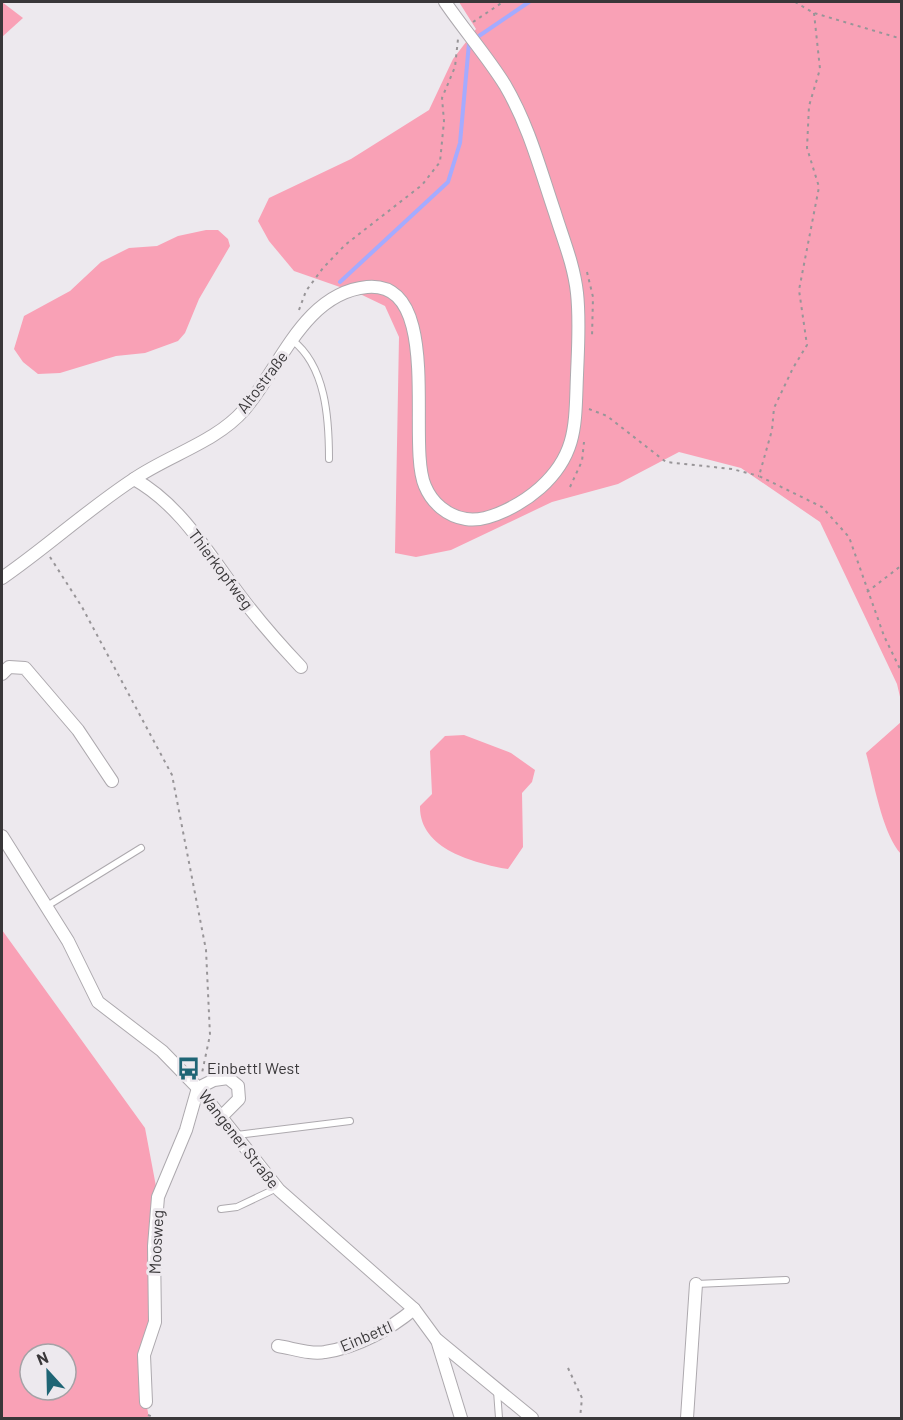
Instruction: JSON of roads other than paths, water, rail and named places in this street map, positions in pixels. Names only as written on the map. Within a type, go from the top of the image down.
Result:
[{"type":"street","name":"Altostraße","points":[[2,578],[134,479],[229,425],[246,407],[302,327],[332,299],[368,287],[385,289],[397,296],[406,307],[419,370],[421,473],[431,498],[442,510],[467,520],[485,518],[528,499],[555,474],[573,443],[578,321],[573,268],[536,152],[523,119],[488,59],[445,2]]},
{"type":"street","name":"Thierkopfweg","points":[[134,479],[155,490],[189,526],[273,638],[301,667]]},
{"type":"street","points":[[2,674],[9,667],[25,668],[78,730],[112,780]]},
{"type":"street","name":"Wangener Straße","points":[[2,836],[71,947],[98,1002],[162,1051],[198,1088],[277,1188],[414,1309],[436,1339],[532,1419]]},
{"type":"street","points":[[198,1088],[214,1080],[228,1078],[238,1086],[239,1099],[222,1116]]},
{"type":"street","name":"Moosweg","points":[[147,1408],[144,1355],[155,1322],[154,1246],[159,1197],[186,1130],[198,1088]]},
{"type":"street","points":[[687,1419],[696,1284]]},
{"type":"street","name":"Einbettl","points":[[278,1346],[324,1353],[359,1342],[396,1324],[414,1309]]},
{"type":"street","name":"Wangener Straße","points":[[436,1339],[461,1419]]},
{"type":"lane","points":[[292,340],[313,360],[327,414],[329,459]]},
{"type":"lane","points":[[46,906],[141,848]]},
{"type":"lane","points":[[237,1135],[350,1121]]},
{"type":"lane","points":[[221,1209],[237,1207],[277,1188]]},
{"type":"lane","points":[[696,1284],[786,1280]]},
{"type":"lane","points":[[497,1391],[499,1419]]},
{"type":"waterway","points":[[476,38],[529,2]]},
{"type":"waterway","points":[[340,282],[448,182],[460,143],[469,43]]},
{"type":"place","name":"Einbettl West","points":[[189,1068]]}]
